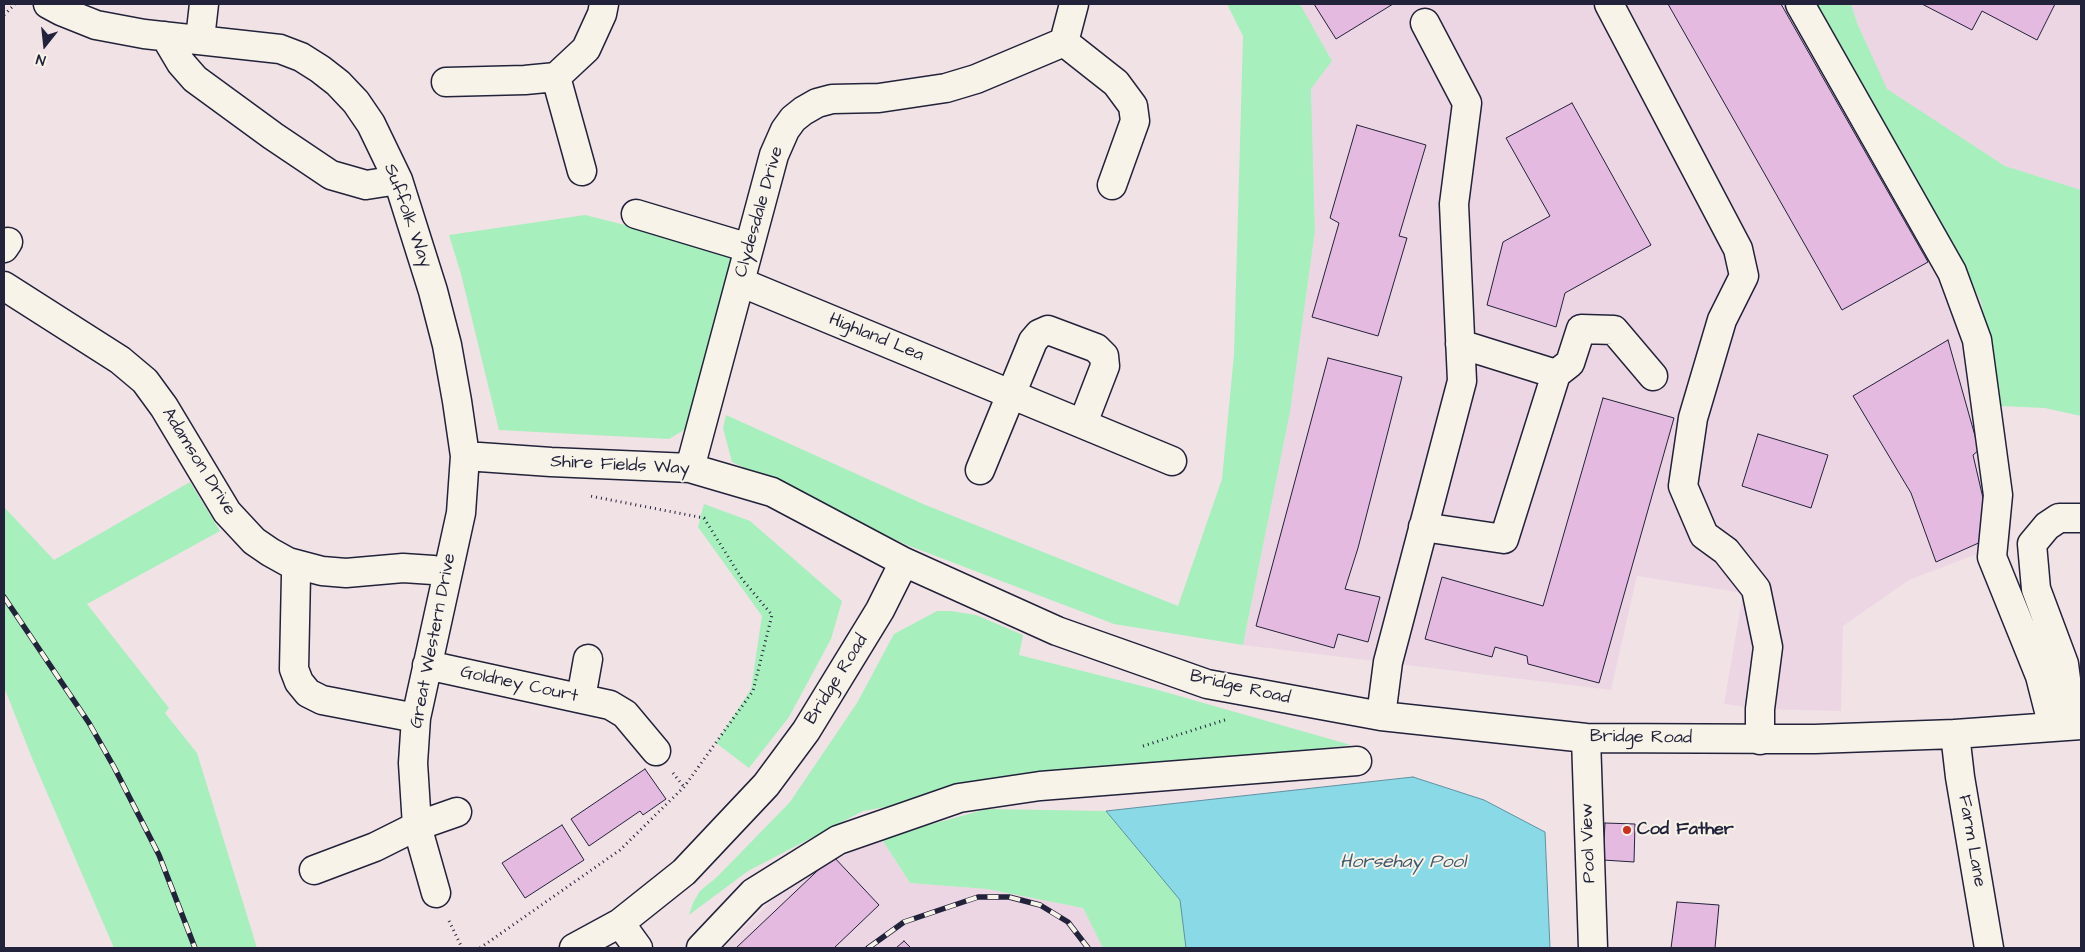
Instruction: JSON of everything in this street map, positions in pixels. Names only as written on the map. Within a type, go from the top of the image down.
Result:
[{"type":"street","name":"Suffolk Way","points":[[48,4],[96,25],[144,34],[280,49],[301,57],[320,69],[338,83],[356,102],[371,124],[398,180],[433,291],[447,345],[465,456]]},
{"type":"street","points":[[200,39],[204,4]]},
{"type":"street","points":[[446,82],[525,80],[556,77],[586,49],[602,14],[604,4]]},
{"type":"street","points":[[1074,4],[1064,42],[1116,83],[1133,106],[1135,121],[1112,185]]},
{"type":"street","points":[[1609,4],[1738,249],[1744,276],[1722,320],[1693,418],[1683,486],[1704,535],[1726,551],[1756,589],[1768,647],[1760,709],[1760,740]]},
{"type":"street","points":[[1800,4],[1952,272],[1977,340],[1998,495],[1992,557],[2040,676],[2069,726]]},
{"type":"street","points":[[1381,716],[1388,662],[1462,381],[1454,204],[1467,103],[1425,22]]},
{"type":"street","points":[[165,36],[181,63],[195,78],[273,136],[331,175],[366,185],[398,180]]},
{"type":"street","name":"Clydesdale Drive","points":[[690,468],[779,141],[785,130],[803,110],[817,103],[832,99],[879,98],[946,88],[976,79],[1064,42]]},
{"type":"street","points":[[556,77],[582,171]]},
{"type":"street","points":[[636,214],[749,248]]},
{"type":"street","name":"Highland Lea","points":[[740,282],[1172,461]]},
{"type":"street","name":"Adamson Drive","points":[[4,286],[120,360],[145,381],[164,407],[227,512],[254,541],[270,552],[298,565],[322,572],[346,573],[403,568],[433,570],[446,574]]},
{"type":"street","points":[[1423,528],[1504,539],[1556,374],[1570,363],[1581,329],[1614,330],[1653,376]]},
{"type":"street","points":[[980,470],[1033,341],[1039,334],[1048,330],[1096,348],[1104,356],[1105,366],[1083,423]]},
{"type":"street","points":[[1460,344],[1556,374]]},
{"type":"street","name":"Shire Fields Way","points":[[465,456],[690,468],[772,492],[904,562]]},
{"type":"street","name":"Great Western Drive","points":[[436,893],[417,826],[413,763],[416,718],[460,513],[465,456]]},
{"type":"street","points":[[2069,726],[2064,664],[2036,589],[2032,544],[2047,526],[2059,518],[2081,518]]},
{"type":"street","name":"Bridge Road","points":[[574,948],[620,923],[684,872],[766,785],[806,731],[880,610],[904,562],[1057,631],[1207,684],[1381,716],[1586,738],[1760,740],[1955,734],[2069,726]]},
{"type":"street","points":[[298,565],[296,575],[294,669],[299,682],[308,693],[322,700],[416,718]]},
{"type":"street","points":[[581,698],[588,659]]},
{"type":"street","name":"Goldney Court","points":[[427,665],[610,705],[625,714],[656,751]]},
{"type":"street","name":"Farm Lane","points":[[1955,734],[1960,777],[1989,948]]},
{"type":"street","name":"Pool View","points":[[1586,738],[1592,948]]},
{"type":"street","points":[[701,948],[753,893],[838,840],[959,798],[1040,786],[1357,762]]},
{"type":"street","points":[[314,870],[374,847],[417,826],[457,812]]},
{"type":"street","points":[[620,923],[638,948]]},
{"type":"path","points":[[4,15],[15,4]]},
{"type":"path","points":[[480,948],[620,850],[684,787],[753,691],[772,615],[742,579],[704,518],[580,494]]},
{"type":"path","points":[[1134,748],[1227,720],[1258,693]]},
{"type":"shaded area","points":[[1300,4],[1816,4],[1981,301],[2006,439],[2011,541],[1909,580],[1843,626],[1841,711],[1760,709],[1724,704],[1743,593],[1637,576],[1611,690],[1243,645],[1290,412],[1315,231],[1311,89],[1332,61]]},
{"type":"shaded area","points":[[1851,4],[2081,4],[2081,190],[2005,166],[1886,89],[1857,23]]},
{"type":"shaded area","points":[[881,838],[910,883],[987,889],[1083,908],[1103,948],[723,948],[794,879]]},
{"type":"green space","points":[[1227,4],[1300,4],[1332,61],[1311,89],[1315,231],[1290,412],[1243,645],[1114,624],[907,545],[732,462],[723,428],[726,415],[923,504],[1178,606],[1222,479],[1234,355],[1243,36]]},
{"type":"green space","points":[[1816,4],[1851,4],[1857,23],[1887,89],[2005,166],[2081,190],[2081,416],[2045,408],[2000,406],[1981,301]]},
{"type":"green space","points":[[585,215],[733,252],[689,427],[669,439],[499,430],[461,274],[449,235]]},
{"type":"green space","points":[[190,482],[220,531],[87,604],[169,708],[165,713],[197,753],[257,948],[114,948],[32,758],[4,687],[4,507],[54,560]]},
{"type":"green space","points":[[704,504],[750,521],[842,601],[831,639],[789,717],[749,768],[716,743],[751,689],[762,616],[698,527]]},
{"type":"green space","points":[[937,611],[976,615],[1023,635],[1019,655],[1158,690],[1351,745],[985,790],[863,811],[748,871],[689,915],[700,891],[717,877],[790,802],[857,703],[894,634]]},
{"type":"green space","points":[[987,809],[1106,811],[1181,900],[1186,948],[1103,948],[1083,908],[987,889],[910,883],[881,838]]},
{"type":"water","name":"Horsehay Pool","points":[[1413,777],[1484,800],[1545,832],[1550,948],[1186,948],[1180,900],[1106,811]]},
{"type":"building","points":[[1314,4],[1393,4],[1336,39]]},
{"type":"building","points":[[1668,4],[1781,4],[1928,262],[1842,310]]},
{"type":"building","points":[[1922,4],[2055,4],[2037,40],[1982,11],[1972,30]]},
{"type":"building","points":[[1572,103],[1651,245],[1565,293],[1556,327],[1487,305],[1503,242],[1550,216],[1506,138]]},
{"type":"building","points":[[1357,125],[1426,145],[1399,236],[1407,238],[1378,336],[1312,317],[1339,223],[1330,218]]},
{"type":"building","points":[[1948,340],[1979,450],[1973,455],[1992,537],[1936,562],[1911,493],[1853,396]]},
{"type":"building","points":[[1328,358],[1402,377],[1358,548],[1345,589],[1380,597],[1368,642],[1338,634],[1334,648],[1256,626]]},
{"type":"building","points":[[1603,398],[1674,418],[1599,683],[1528,664],[1527,656],[1495,647],[1492,657],[1425,639],[1442,577],[1543,606]]},
{"type":"building","points":[[1758,434],[1828,455],[1811,508],[1742,486]]},
{"type":"building","points":[[645,769],[666,799],[643,815],[640,811],[589,846],[571,819]]},
{"type":"building","points":[[1605,823],[1635,824],[1634,862],[1603,860]]},
{"type":"building","points":[[562,825],[584,860],[525,898],[502,863]]},
{"type":"building","points":[[833,856],[879,905],[834,948],[736,948]]},
{"type":"building","points":[[1677,902],[1719,905],[1715,948],[1671,948]]},
{"type":"building","points":[[904,941],[911,948],[896,948]]},
{"type":"railway","points":[[4,597],[89,723],[114,767],[159,855],[195,948]]},
{"type":"railway","points":[[868,948],[904,922],[978,897],[1009,897],[1040,905],[1068,922],[1088,948]]},
{"type":"place","name":"Cod Father","points":[[1627,830]]}]
